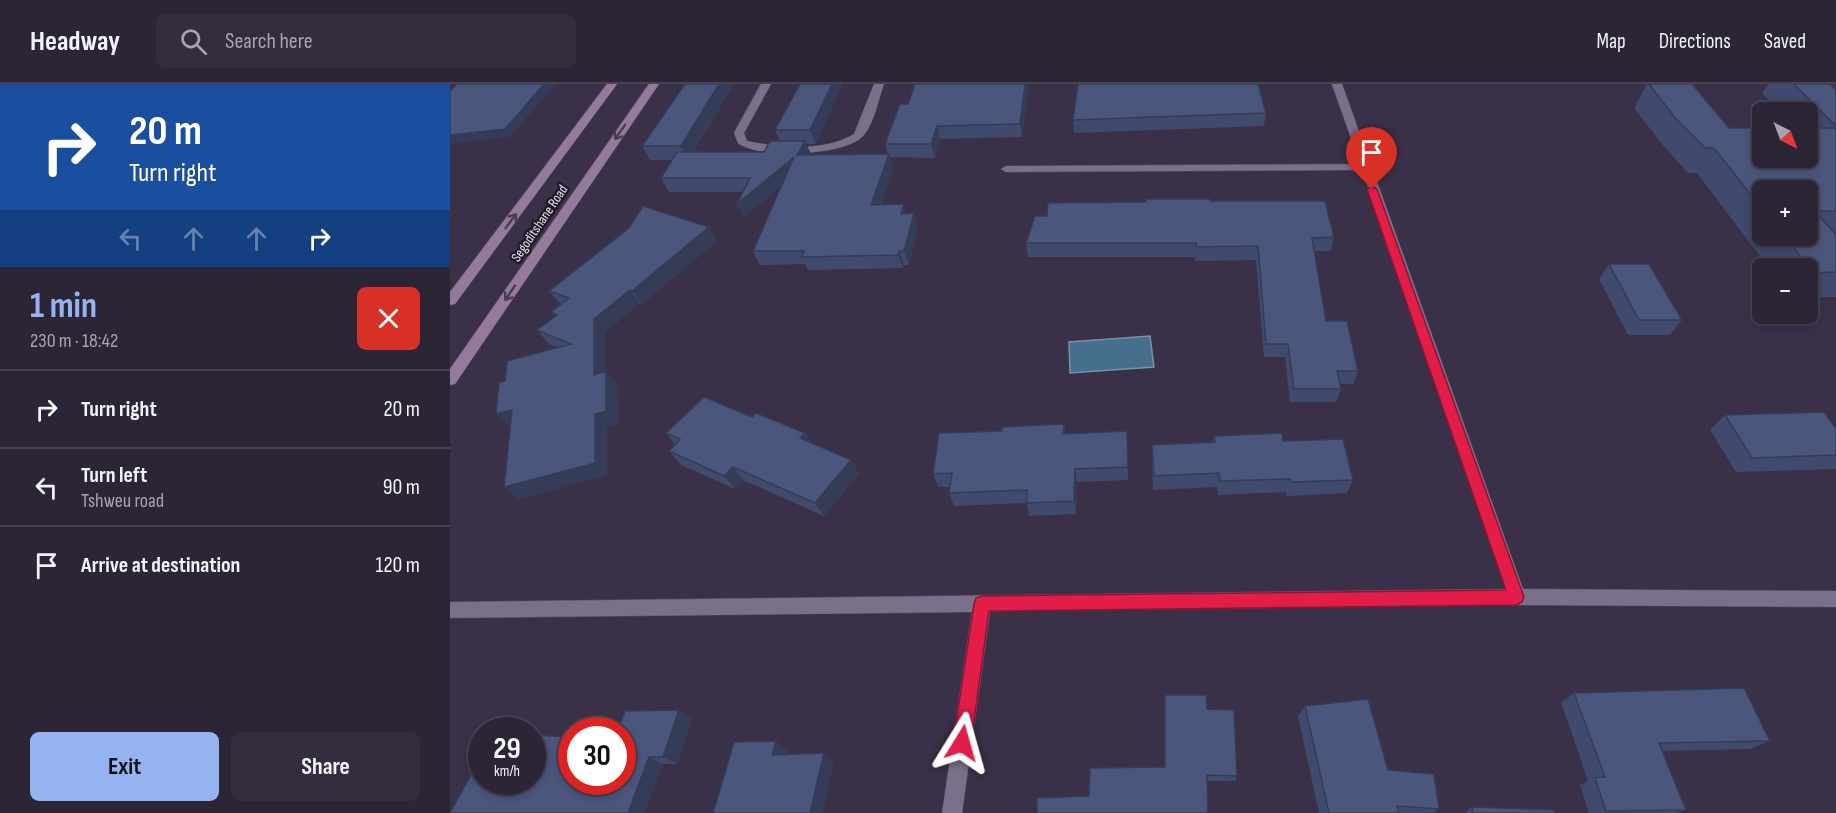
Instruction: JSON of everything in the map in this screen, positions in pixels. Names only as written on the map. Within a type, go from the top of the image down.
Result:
[{"type":"main road","name":"Segoditshane Road","points":[[450,301],[612,84]]},
{"type":"main road","name":"Segoditshane Road","points":[[450,380],[654,84]]},
{"type":"street","points":[[766,84],[739,133],[742,143],[760,148],[830,148],[848,144],[860,135],[879,84]]},
{"type":"street","points":[[1337,84],[1516,597]]},
{"type":"street","points":[[1006,169],[1365,167]]},
{"type":"street","points":[[450,610],[1516,597],[1836,598]]},
{"type":"street","points":[[952,813],[982,604]]},
{"type":"water","points":[[1150,336],[1154,367],[1070,373],[1069,342]]},
{"type":"building","points":[[457,84],[544,84],[505,129],[450,135],[450,91]]},
{"type":"building","points":[[685,84],[719,84],[681,146],[642,146]]},
{"type":"building","points":[[800,84],[832,84],[810,130],[775,130]]},
{"type":"building","points":[[915,84],[1025,84],[1020,124],[937,126],[931,144],[885,144],[900,104],[908,104]]},
{"type":"building","points":[[1078,84],[1258,84],[1266,113],[1073,120]]},
{"type":"building","points":[[1649,84],[1692,84],[1729,128],[1752,128],[1752,168],[1818,168],[1818,128],[1836,128],[1836,211],[1818,211],[1818,180],[1752,180],[1752,196],[1714,148],[1705,148],[1677,120]]},
{"type":"building","points":[[1794,84],[1830,84],[1836,90],[1836,126],[1818,108],[1818,102],[1812,102]]},
{"type":"building","points":[[770,141],[805,141],[797,155],[889,154],[871,205],[904,204],[901,214],[914,213],[904,251],[899,251],[898,255],[802,257],[804,251],[753,251],[794,157],[737,204],[750,178],[661,178],[677,152],[764,152]]},
{"type":"building","points":[[1145,199],[1325,201],[1334,237],[1312,238],[1326,321],[1347,321],[1358,371],[1337,371],[1341,389],[1294,389],[1288,344],[1266,344],[1258,246],[1196,247],[1196,243],[1026,243],[1035,216],[1047,216],[1048,203],[1146,202]]},
{"type":"building","points":[[643,206],[709,227],[632,291],[630,290],[594,319],[594,375],[606,371],[606,411],[595,414],[595,463],[504,487],[512,410],[496,414],[499,383],[505,381],[507,361],[571,344],[537,330],[557,315],[551,312],[569,298],[549,291],[629,228]]},
{"type":"building","points":[[1818,214],[1836,235],[1836,272],[1818,273],[1818,258],[1802,258],[1792,246],[1818,246]]},
{"type":"building","points":[[1609,264],[1649,264],[1682,320],[1639,320]]},
{"type":"building","points":[[704,397],[752,417],[756,413],[805,433],[800,438],[851,460],[815,503],[733,467],[724,476],[669,451],[680,439],[666,433]]},
{"type":"building","points":[[1824,412],[1836,429],[1836,455],[1752,458],[1725,415]]},
{"type":"building","points":[[1064,424],[1063,434],[1127,431],[1128,467],[1075,469],[1074,501],[1027,503],[1027,490],[949,493],[952,473],[933,474],[939,433],[1002,431],[1002,427]]},
{"type":"building","points":[[1282,433],[1283,441],[1343,439],[1353,480],[1220,481],[1219,473],[1154,476],[1152,445],[1215,442],[1214,436]]},
{"type":"building","points":[[1744,688],[1770,741],[1659,743],[1686,810],[1606,811],[1595,778],[1605,777],[1574,693]]},
{"type":"building","points":[[1165,695],[1206,695],[1207,709],[1234,710],[1237,776],[1207,775],[1208,813],[1037,813],[1037,798],[1089,796],[1090,768],[1165,767]]},
{"type":"building","points":[[1368,699],[1388,770],[1434,774],[1439,809],[1397,806],[1399,813],[1329,813],[1305,706]]},
{"type":"building","points":[[679,710],[663,757],[649,757],[636,792],[636,717],[623,717],[625,711]]},
{"type":"building","points":[[546,736],[558,736],[558,795],[635,795],[628,813],[450,813],[468,780],[468,795],[546,795]]},
{"type":"building","points":[[776,741],[772,755],[824,753],[810,813],[713,813],[734,742]]},
{"type":"building","points":[[1472,807],[1554,810],[1555,813],[1473,813]]},
{"type":"route","points":[[962,743],[982,604],[1516,597],[1372,189]]}]
